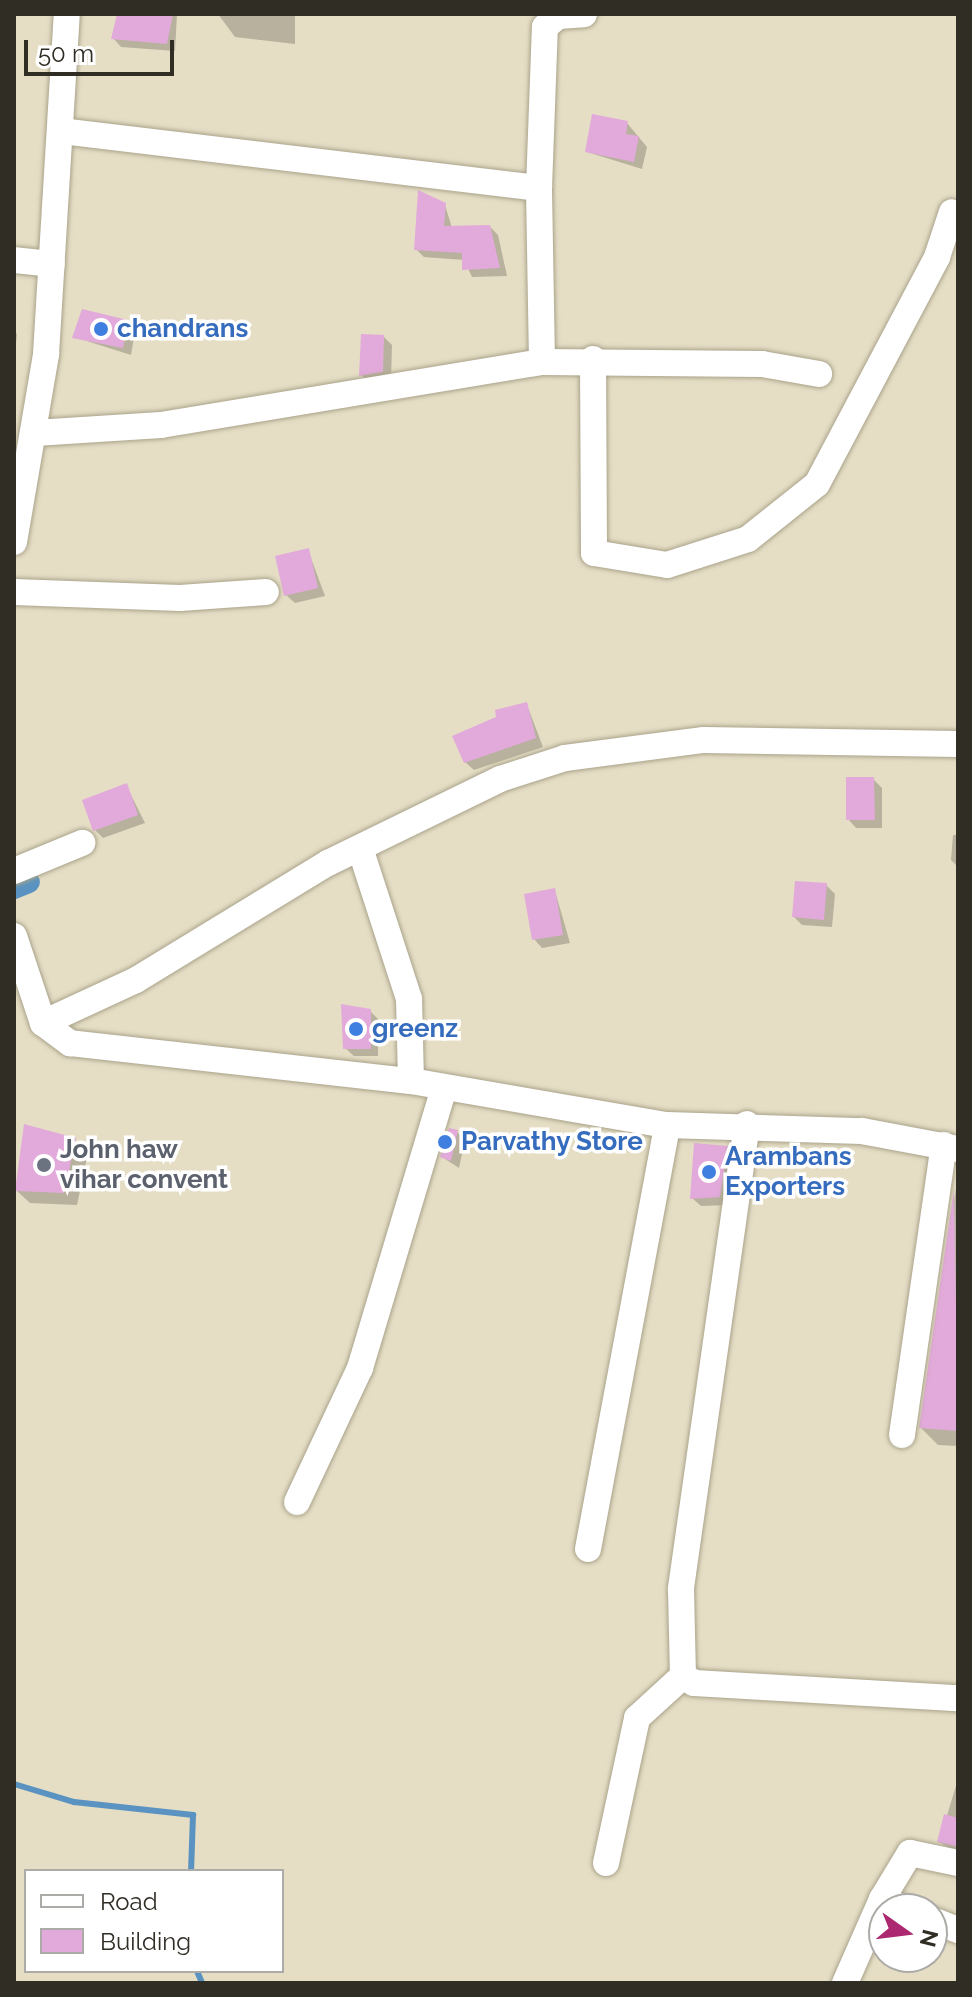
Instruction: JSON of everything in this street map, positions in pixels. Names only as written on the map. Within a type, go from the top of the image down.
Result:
[{"type":"street","points":[[14,542],[35,433],[52,264],[67,14]]},
{"type":"street","points":[[542,362],[539,188],[545,27],[558,16],[584,14]]},
{"type":"street","points":[[60,131],[539,188]]},
{"type":"street","points":[[593,359],[594,553],[667,565],[748,539],[817,484],[937,257],[952,212]]},
{"type":"street","points":[[14,260],[52,264]]},
{"type":"street","points":[[35,433],[161,425],[542,362],[593,359],[819,374]]},
{"type":"street","points":[[14,592],[180,598],[266,592]]},
{"type":"street","points":[[43,1023],[136,980],[360,848],[500,779],[565,758],[704,740],[786,746],[958,744]]},
{"type":"street","points":[[14,871],[82,843]]},
{"type":"street","points":[[360,848],[409,999],[411,1081]]},
{"type":"street","points":[[14,936],[43,1023],[55,1037],[96,1048],[411,1081],[667,1125],[747,1124],[862,1131],[951,1147],[902,1435]]},
{"type":"street","points":[[297,1502],[360,1368],[444,1088]]},
{"type":"street","points":[[606,1863],[637,1718],[683,1676],[681,1589],[747,1124]]},
{"type":"street","points":[[588,1549],[667,1125]]},
{"type":"street","points":[[683,1676],[694,1683],[958,1698]]},
{"type":"street","points":[[897,1893],[910,1853],[958,1863]]},
{"type":"street","points":[[845,1983],[868,1946]]},
{"type":"building","points":[[117,14],[173,14],[167,44],[111,39]]},
{"type":"building","points":[[592,114],[628,121],[626,134],[639,136],[634,162],[585,152]]},
{"type":"building","points":[[418,190],[446,203],[444,226],[490,225],[500,268],[462,270],[462,253],[414,250]]},
{"type":"building","name":"chandrans","points":[[82,309],[128,320],[123,348],[72,338]]},
{"type":"building","points":[[361,334],[384,335],[383,372],[359,376]]},
{"type":"building","points":[[309,548],[318,588],[284,596],[275,556]]},
{"type":"building","points":[[527,702],[536,738],[464,763],[452,736],[496,717],[495,710]]},
{"type":"building","points":[[846,777],[874,777],[875,820],[846,820]]},
{"type":"building","points":[[127,783],[138,815],[93,831],[82,800]]},
{"type":"building","points":[[795,881],[827,883],[824,920],[792,917]]},
{"type":"building","points":[[555,888],[563,935],[532,940],[524,894]]},
{"type":"building","name":"greenz","points":[[341,1004],[371,1009],[371,1049],[343,1049]]},
{"type":"building","name":"John haw vihar convent","points":[[24,1124],[76,1138],[64,1193],[15,1191]]},
{"type":"building","points":[[449,1128],[458,1130],[451,1161],[440,1157]]},
{"type":"building","name":"Arambans Exporters","points":[[694,1143],[728,1146],[720,1197],[690,1199]]},
{"type":"building","points":[[954,1189],[958,1431],[919,1428]]},
{"type":"building","points":[[944,1814],[958,1818],[958,1847],[937,1842]]},
{"type":"waterway","points":[[14,888],[29,882]]},
{"type":"waterway","points":[[14,1784],[74,1802],[193,1815],[191,1869]]},
{"type":"waterway","points":[[198,1973],[202,1983]]},
{"type":"place","name":"chandrans","points":[[101,329]]},
{"type":"place","name":"greenz","points":[[356,1029]]},
{"type":"place","name":"Parvathy Store","points":[[445,1142]]},
{"type":"place","name":"John haw vihar convent","points":[[44,1165]]},
{"type":"place","name":"Arambans Exporters","points":[[709,1172]]}]
